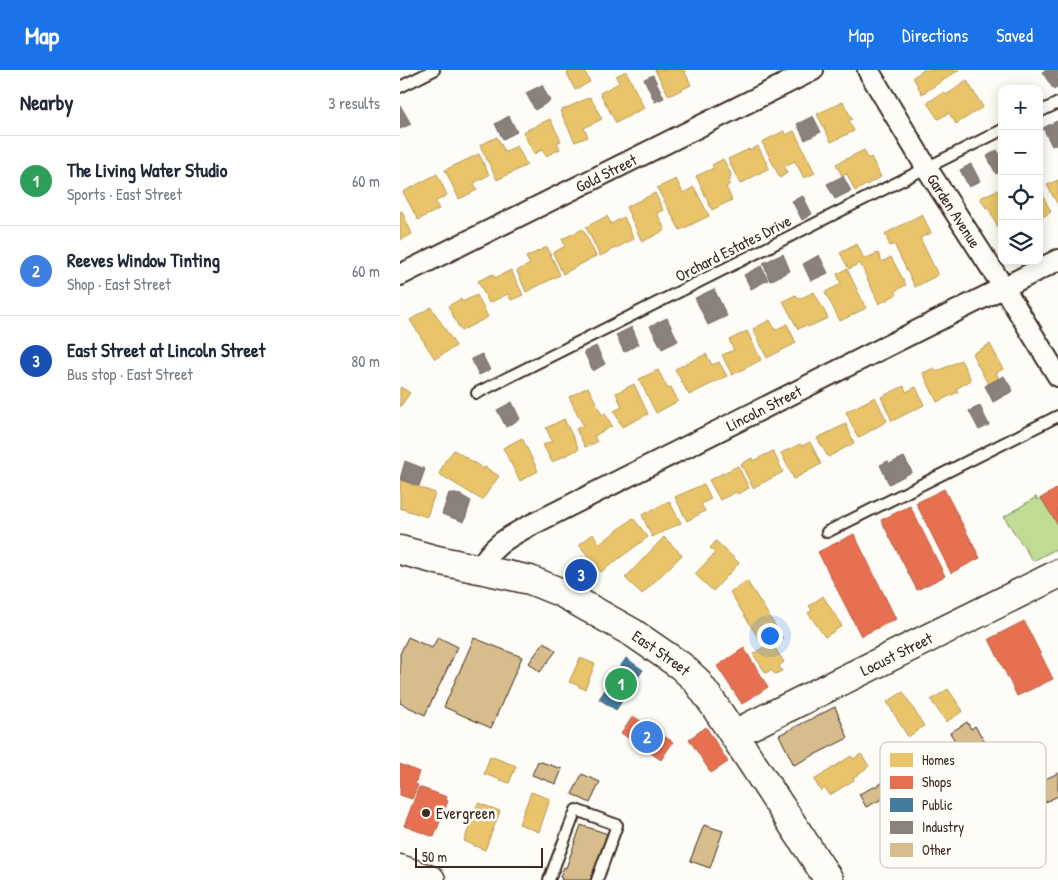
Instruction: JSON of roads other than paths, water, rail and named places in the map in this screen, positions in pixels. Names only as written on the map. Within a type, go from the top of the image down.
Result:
[{"type":"street","name":"Gold Street","points":[[400,275],[813,70]]},
{"type":"street","name":"Garden Avenue","points":[[868,70],[926,167],[1058,376]]},
{"type":"street","name":"Lincoln Street","points":[[479,569],[490,552],[499,543],[525,528],[1058,260]]},
{"type":"street","name":"East Street","points":[[400,550],[437,560],[504,573],[544,585],[583,604],[633,633],[681,666],[696,680],[734,734],[829,880]]},
{"type":"street","name":"Locust Street","points":[[734,734],[1058,574]]},
{"type":"street","points":[[402,873],[430,880]]},
{"type":"lane","points":[[400,87],[434,70]]},
{"type":"lane","points":[[1043,110],[1058,103]]},
{"type":"lane","name":"Orchard Estates Drive","points":[[477,393],[998,132]]},
{"type":"lane","points":[[827,532],[1058,416]]},
{"type":"lane","points":[[550,880],[576,810],[617,825],[597,880]]},
{"type":"place","name":"East Street at Lincoln Street","points":[[581,575]]},
{"type":"place","name":"The Living Water Studio","points":[[621,684]]},
{"type":"place","name":"Reeves Window Tinting","points":[[647,737]]},
{"type":"place","name":"Evergreen","points":[[426,813]]}]
